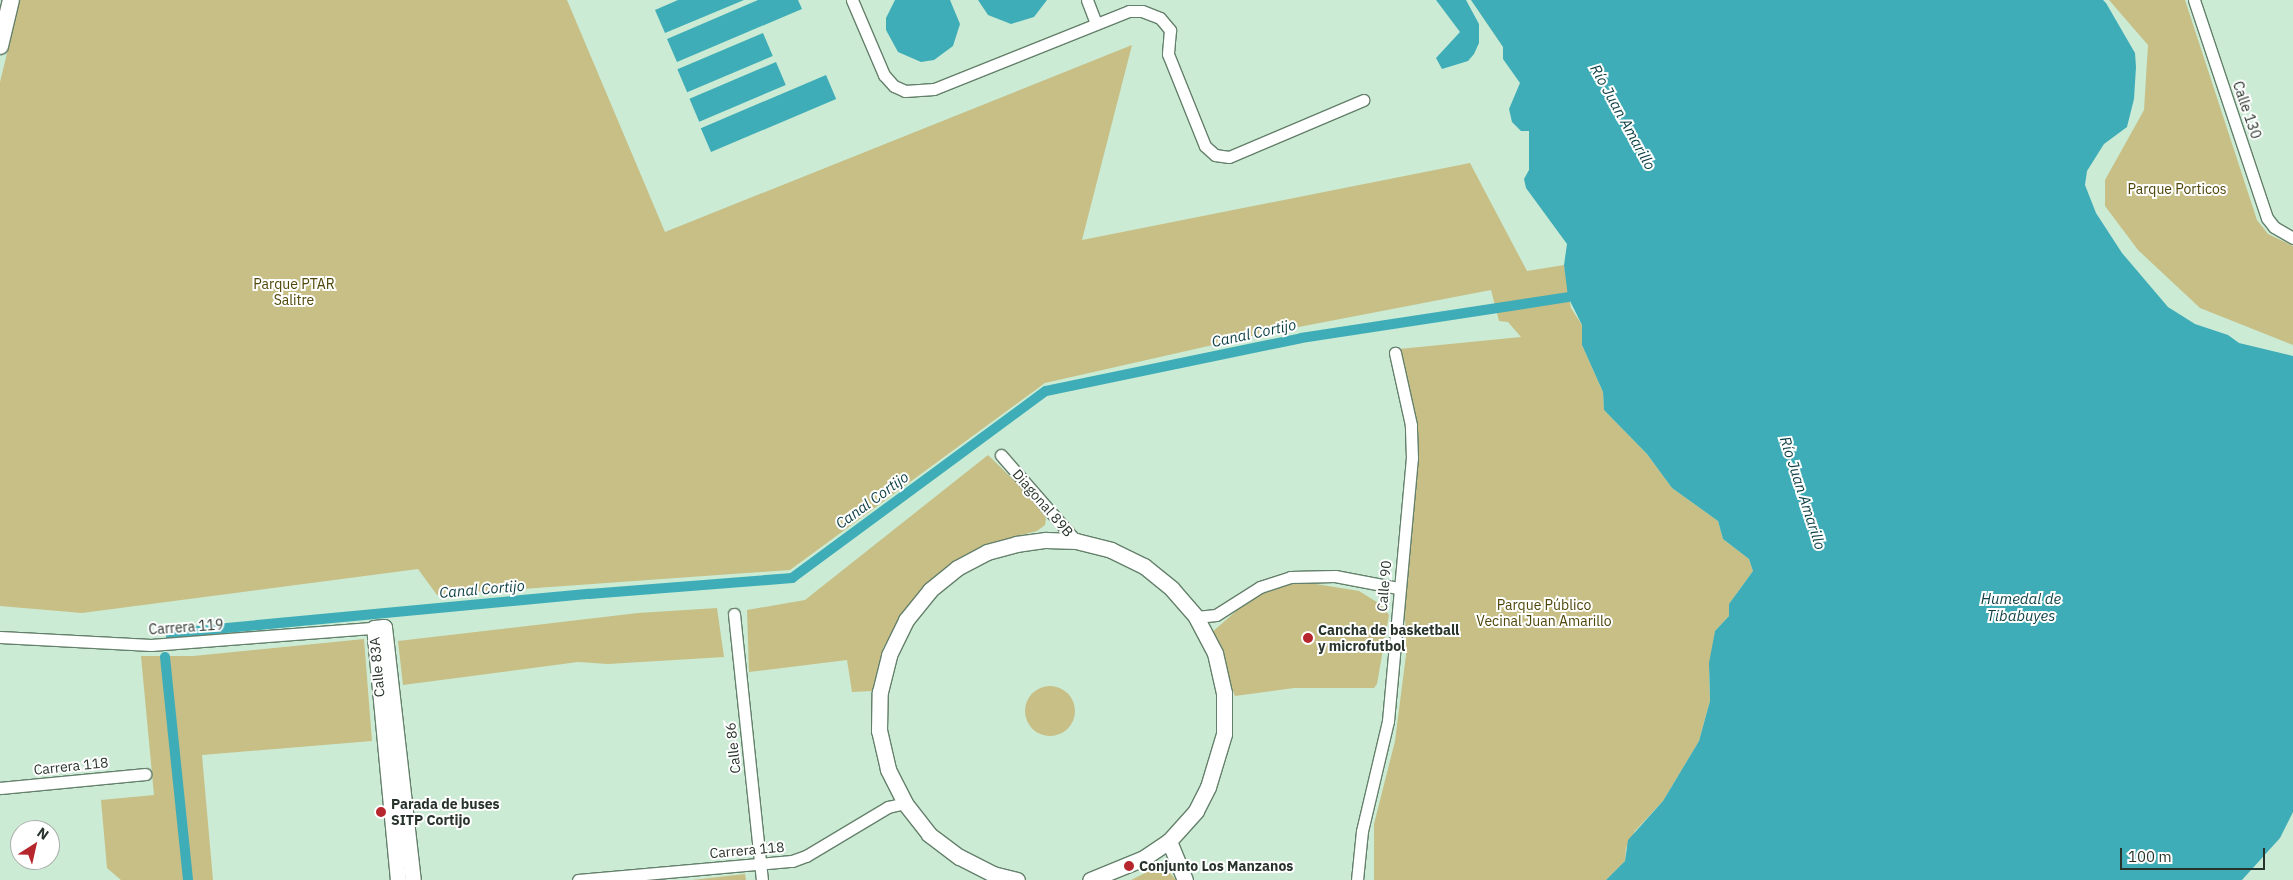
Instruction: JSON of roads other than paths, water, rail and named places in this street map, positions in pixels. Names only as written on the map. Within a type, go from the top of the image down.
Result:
[{"type":"main road","points":[[0,46],[11,0]]},
{"type":"street","points":[[852,0],[884,75],[894,86],[905,91],[934,89],[1129,11],[1142,11],[1160,18],[1167,26],[1171,35],[1168,54],[1205,146],[1215,155],[1229,157],[1363,100]]},
{"type":"street","points":[[1087,0],[1096,23]]},
{"type":"street","name":"Calle 130","points":[[2194,0],[2267,218],[2274,227],[2293,238]]},
{"type":"street","name":"Calle 90","points":[[1357,880],[1362,831],[1388,721],[1398,588],[1412,458],[1411,425],[1395,352]]},
{"type":"street","name":"Diagonal 89B","points":[[1000,455],[1076,542],[1111,550],[1144,566],[1172,589],[1196,617],[1217,661],[1224,693],[1224,734],[1200,803],[1169,841]]},
{"type":"street","points":[[1017,880],[993,874],[959,857],[929,834],[905,804],[888,769],[879,731],[880,692],[889,654],[906,620],[930,590],[957,568],[987,552],[1031,542],[1076,542]]},
{"type":"street","points":[[1196,617],[1216,615],[1260,587],[1290,577],[1335,576],[1398,588]]},
{"type":"street","name":"Calle 86","points":[[734,614],[762,880]]},
{"type":"street","name":"Calle 83A","points":[[398,880],[374,628],[384,627],[388,640],[413,880]]},
{"type":"street","name":"Carrera 119","points":[[0,637],[151,645],[374,628]]},
{"type":"street","name":"Carrera 118","points":[[0,788],[145,774]]},
{"type":"street","name":"Carrera 118","points":[[578,880],[760,863],[806,856],[888,807],[905,804]]},
{"type":"street","points":[[1090,880],[1120,870],[1169,841],[1185,880]]},
{"type":"water","points":[[678,0],[744,0],[665,33],[655,10]]},
{"type":"water","points":[[758,0],[798,0],[802,9],[677,62],[667,39]]},
{"type":"water","points":[[895,0],[950,0],[960,24],[953,46],[934,60],[921,62],[898,52],[886,30],[886,18]]},
{"type":"water","points":[[978,0],[1047,0],[1034,17],[1011,24],[988,15]]},
{"type":"water","points":[[1436,0],[1466,0],[1479,24],[1479,43],[1474,54],[1468,61],[1442,69],[1436,58],[1460,32]]},
{"type":"water","name":"Humedal de Tibabuyes","points":[[1471,0],[2103,0],[2106,3],[2135,53],[2136,67],[2134,99],[2127,127],[2104,144],[2087,171],[2085,185],[2096,213],[2122,253],[2168,307],[2195,324],[2228,335],[2239,343],[2293,356],[2293,812],[2280,838],[2242,880],[1606,880],[1625,861],[1628,840],[1663,801],[1699,741],[1710,701],[1709,663],[1715,631],[1729,616],[1729,604],[1753,571],[1749,559],[1723,539],[1718,521],[1672,488],[1647,454],[1604,410],[1603,392],[1582,345],[1582,325],[1568,297],[1564,265],[1567,244],[1526,188],[1524,179],[1529,170],[1529,131],[1521,131],[1512,122],[1509,109],[1520,83],[1503,59],[1503,47]]},
{"type":"water","points":[[763,33],[773,56],[687,92],[677,69]]},
{"type":"water","points":[[776,62],[786,85],[699,122],[689,99]]},
{"type":"water","points":[[826,75],[836,99],[711,152],[701,128]]},
{"type":"waterway","name":"Canal Cortijo","points":[[171,636],[184,632],[589,594],[792,578],[1046,391],[1301,338],[1568,297]]},
{"type":"waterway","name":"Canal Cortijo","points":[[165,657],[188,880]]},
{"type":"place","name":"Cancha de basketball y microfutbol","points":[[1308,638]]},
{"type":"place","name":"Parada de buses SITP Cortijo","points":[[381,812]]},
{"type":"place","name":"Conjunto Los Manzanos","points":[[1129,866]]},
{"type":"water label","name":"Río Juan Amarillo","points":[[1623,117]]},
{"type":"water label","name":"Río Juan Amarillo","points":[[1803,493]]},
{"type":"park label","name":"Parque Porticos","points":[[2177,189]]},
{"type":"park label","name":"Parque PTAR Salitre","points":[[294,292]]},
{"type":"park label","name":"Parque Público Vecinal Juan Amarillo","points":[[1544,614]]}]
